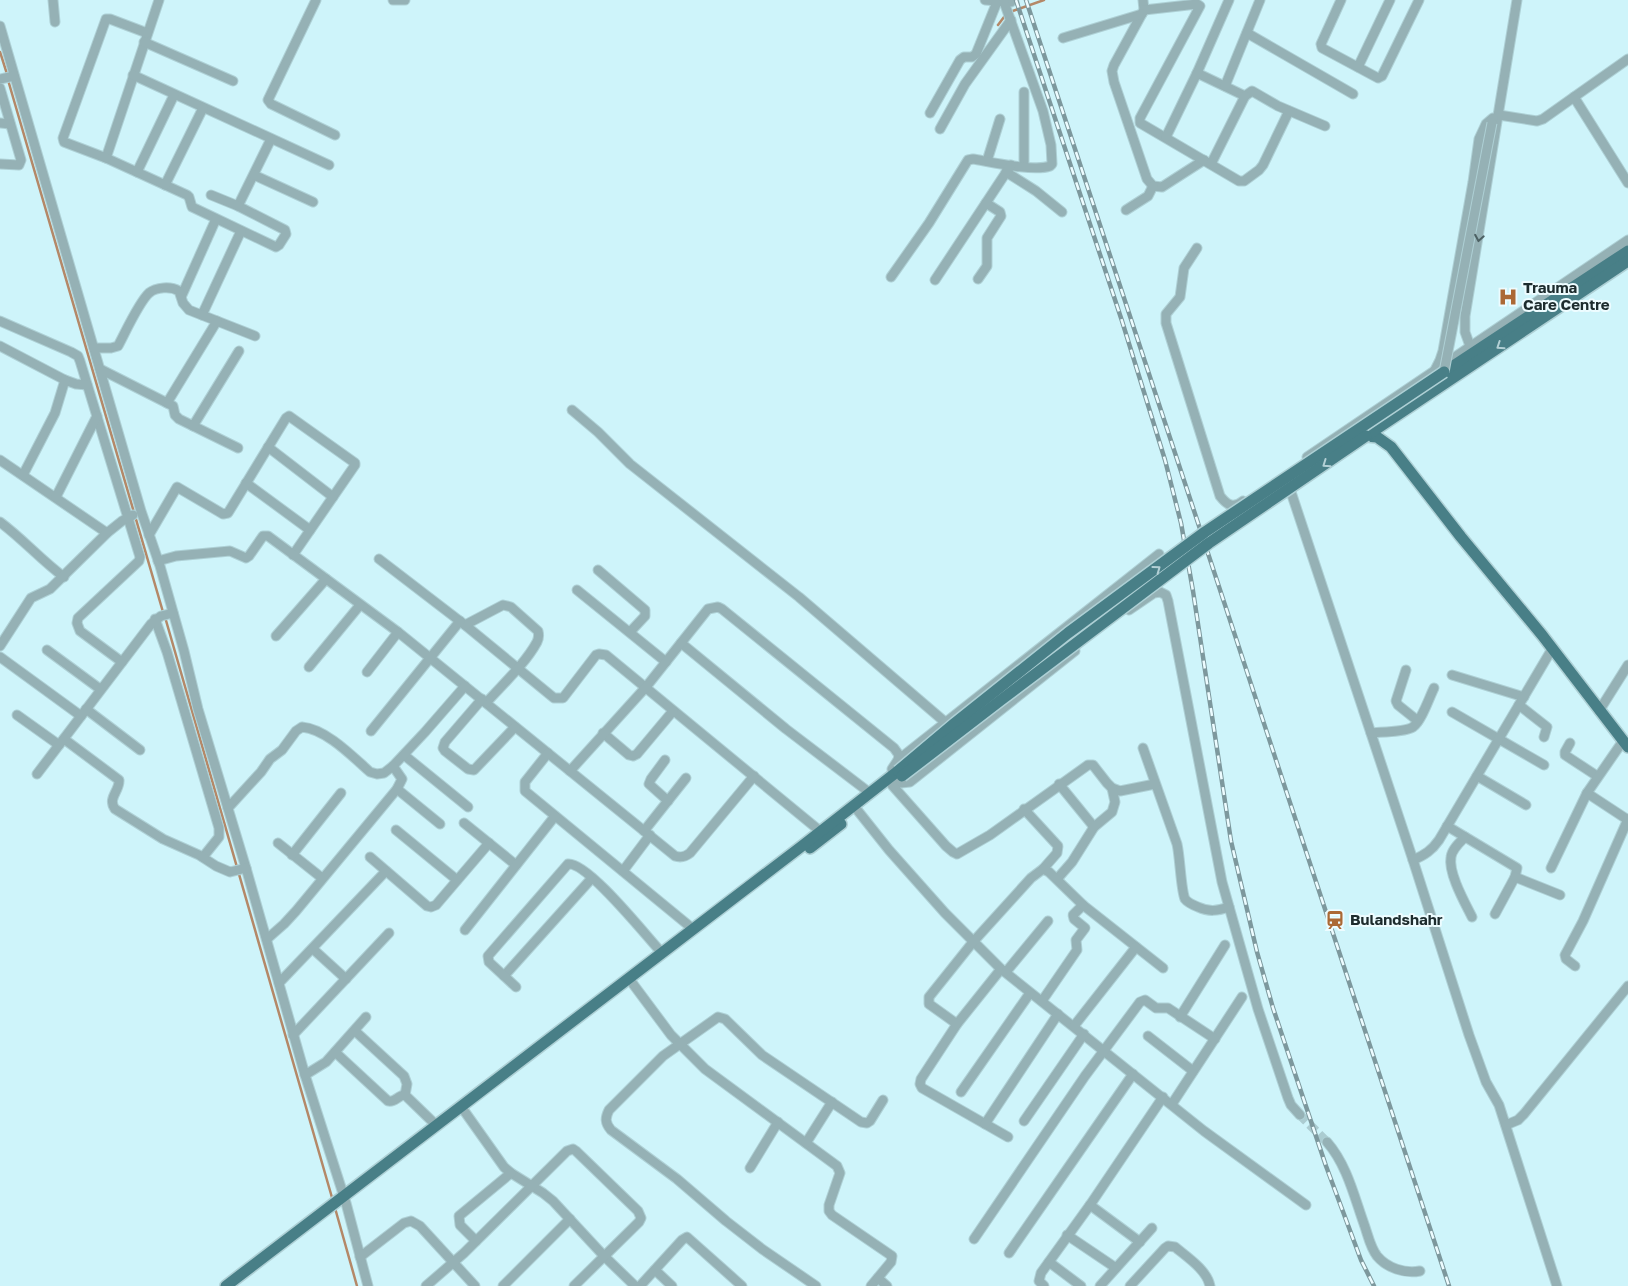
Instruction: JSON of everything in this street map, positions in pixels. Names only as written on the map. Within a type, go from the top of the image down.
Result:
[{"type":"main road","points":[[226,1286],[465,1112],[858,812],[897,774],[1068,633],[1205,532],[1439,372],[1628,251]]},
{"type":"main road","points":[[236,1286],[436,1125],[820,830],[1008,694],[1209,543],[1628,261]]},
{"type":"main road","points":[[1366,436],[1377,437],[1391,447],[1626,744]]},
{"type":"street","points":[[53,0],[55,22]]},
{"type":"street","points":[[106,158],[159,0]]},
{"type":"street","points":[[316,0],[268,100],[271,104],[335,135]]},
{"type":"street","points":[[392,0],[405,0]]},
{"type":"street","points":[[985,0],[1004,2]]},
{"type":"street","points":[[1143,0],[1143,12],[1114,65],[1112,77],[1147,179],[1153,186],[1162,187],[1207,162],[1244,96],[1252,92],[1289,111],[1325,126]]},
{"type":"street","points":[[1166,137],[1229,0]]},
{"type":"street","points":[[1225,86],[1260,0]]},
{"type":"street","points":[[1341,0],[1321,46],[1324,50],[1378,78],[1381,77],[1419,0]]},
{"type":"street","points":[[1358,67],[1390,0]]},
{"type":"street","points":[[1470,346],[1465,332],[1466,316],[1512,0]]},
{"type":"street","points":[[1439,372],[1495,119],[1517,0]]},
{"type":"street","points":[[935,280],[1009,169],[1024,166],[1048,167],[1052,160],[1051,144],[1043,111],[1004,2]]},
{"type":"street","points":[[930,113],[962,58],[976,54],[1004,2]]},
{"type":"street","points":[[1063,38],[1143,12],[1197,4],[1200,6],[1139,120],[1140,123],[1239,180],[1246,180],[1263,165],[1289,111]]},
{"type":"street","points":[[147,33],[110,19],[105,22],[63,138],[64,142],[106,158],[188,196],[192,207],[276,247],[286,234],[284,230],[212,195]]},
{"type":"street","points":[[940,129],[965,84],[1011,20]]},
{"type":"street","points":[[0,26],[7,78],[100,368],[95,387],[97,416],[135,515],[149,535],[158,561],[165,646],[219,828],[219,837],[203,857]]},
{"type":"street","points":[[1247,33],[1353,94]]},
{"type":"street","points":[[144,42],[233,81]]},
{"type":"street","points":[[1495,119],[1542,119],[1628,59]]},
{"type":"street","points":[[1197,73],[1244,96]]},
{"type":"street","points":[[133,76],[329,165]]},
{"type":"street","points":[[0,88],[21,162],[16,166],[0,164]]},
{"type":"street","points":[[1024,92],[1024,166]]},
{"type":"street","points":[[137,172],[174,94]]},
{"type":"street","points":[[1574,96],[1628,183]]},
{"type":"street","points":[[165,185],[203,108]]},
{"type":"street","points":[[987,161],[1000,119]]},
{"type":"street","points":[[0,123],[10,124]]},
{"type":"street","points":[[238,206],[271,139]]},
{"type":"street","points":[[891,277],[929,223],[970,159],[987,161],[1009,169],[1062,212]]},
{"type":"street","points":[[254,175],[313,202]]},
{"type":"street","points":[[1126,210],[1148,196],[1153,186]]},
{"type":"street","points":[[978,279],[987,266],[987,238],[1001,214],[986,202]]},
{"type":"street","points":[[182,295],[216,219]]},
{"type":"street","points":[[202,315],[241,231]]},
{"type":"street","points":[[1196,248],[1184,268],[1180,297],[1166,314],[1166,318],[1220,496],[1227,505],[1232,506],[1238,505],[1439,372],[1470,346],[1628,240]]},
{"type":"street","points":[[94,348],[118,346],[147,294],[152,291],[170,288],[175,288],[182,295],[185,307],[255,336]]},
{"type":"street","points":[[0,321],[75,354],[95,387],[135,515],[140,559],[78,618],[77,623],[80,631],[122,662]]},
{"type":"street","points":[[167,403],[217,321]]},
{"type":"street","points":[[0,346],[65,380],[95,387]]},
{"type":"street","points":[[193,426],[239,351]]},
{"type":"street","points":[[100,368],[167,403],[174,408],[177,417],[238,448]]},
{"type":"street","points":[[23,475],[55,413],[65,380]]},
{"type":"street","points":[[572,410],[598,432],[630,464],[799,597],[945,722]]},
{"type":"street","points":[[56,497],[97,416]]},
{"type":"street","points":[[149,535],[177,488],[224,514],[228,513],[289,416],[354,463],[355,467],[293,555]]},
{"type":"street","points":[[268,448],[333,497]]},
{"type":"street","points":[[0,460],[107,533]]},
{"type":"street","points":[[246,483],[310,530]]},
{"type":"street","points":[[1290,489],[1469,1035],[1486,1082],[1497,1099],[1558,1286]]},
{"type":"street","points":[[0,646],[32,598],[45,592],[64,576],[107,533],[135,515]]},
{"type":"street","points":[[0,522],[26,542],[51,567],[64,576]]},
{"type":"street","points":[[158,561],[176,556],[230,551],[246,558],[264,536],[268,536],[398,632],[675,856],[685,857],[690,853],[754,776]]},
{"type":"street","points":[[897,774],[945,722],[1159,554]]},
{"type":"street","points":[[379,559],[462,623],[554,698],[563,698],[596,655],[602,654],[646,687],[820,830]]},
{"type":"street","points":[[598,570],[645,610],[645,616],[630,632]]},
{"type":"street","points":[[276,636],[326,579]]},
{"type":"street","points":[[577,590],[666,662]]},
{"type":"street","points":[[570,771],[646,687],[708,609],[718,607],[722,609],[897,751],[899,755],[897,774],[901,783],[910,782],[1123,614],[1154,593],[1160,592],[1166,595],[1168,601],[1222,882],[1258,1009],[1288,1098],[1300,1116]]},
{"type":"street","points":[[309,667],[360,605]]},
{"type":"street","points":[[371,731],[430,658],[462,623],[503,605],[511,607],[534,626],[538,631],[537,643],[517,668],[445,742],[443,748],[468,769],[474,770],[515,727]]},
{"type":"street","points":[[37,774],[100,689],[164,616]]},
{"type":"street","points":[[164,616],[198,709],[228,808],[241,870],[267,940],[305,1075],[338,1204],[360,1257],[368,1286]]},
{"type":"street","points":[[368,672],[398,632]]},
{"type":"street","points":[[682,644],[786,729],[870,793]]},
{"type":"street","points":[[1413,860],[1424,856],[1433,849],[1552,649]]},
{"type":"street","points":[[47,650],[100,689]]},
{"type":"street","points":[[0,658],[140,750]]},
{"type":"street","points":[[1600,712],[1628,665]]},
{"type":"street","points":[[1406,670],[1396,701],[1398,705],[1418,721]]},
{"type":"street","points":[[1452,675],[1524,697]]},
{"type":"street","points":[[228,808],[261,772],[270,759],[282,750],[296,731],[302,727],[332,739],[370,772],[384,773],[404,755],[465,686]]},
{"type":"street","points":[[1371,733],[1407,730],[1413,727],[1418,721],[1434,688]]},
{"type":"street","points":[[1519,705],[1547,727],[1544,737]]},
{"type":"street","points":[[603,734],[629,755],[633,756],[637,754],[673,711]]},
{"type":"street","points":[[1452,712],[1544,765]]},
{"type":"street","points":[[17,715],[119,780],[119,787],[112,799],[115,809],[163,839],[203,857],[216,866],[230,872],[241,870]]},
{"type":"street","points":[[1570,743],[1565,755],[1597,776]]},
{"type":"street","points":[[1551,868],[1597,776],[1626,744]]},
{"type":"street","points":[[1143,748],[1177,844],[1186,901],[1207,911],[1217,911],[1229,907]]},
{"type":"street","points":[[548,753],[525,782],[524,786],[528,794],[693,929]]},
{"type":"street","points":[[404,755],[468,808]]},
{"type":"street","points":[[665,760],[649,784],[668,801]]},
{"type":"street","points":[[897,774],[946,846],[957,854],[990,835],[1059,784],[1090,764],[1093,765],[1112,788],[1120,791],[1155,784]]},
{"type":"street","points":[[267,940],[284,924],[397,789],[402,779],[393,766]]},
{"type":"street","points":[[1477,776],[1526,805]]},
{"type":"street","points":[[624,871],[668,801],[686,778]]},
{"type":"street","points":[[1059,784],[1094,827]]},
{"type":"street","points":[[1057,879],[1072,862],[1094,827],[1112,812],[1115,807],[1112,788]]},
{"type":"street","points":[[397,789],[440,824]]},
{"type":"street","points":[[292,854],[341,793]]},
{"type":"street","points":[[1575,966],[1566,959],[1565,955],[1583,921],[1628,819],[1587,793]]},
{"type":"street","points":[[957,1024],[929,1004],[928,1000],[945,974],[973,942],[1031,878],[1043,869],[1058,853],[1058,846],[1024,810]]},
{"type":"street","points":[[858,812],[889,850],[973,942],[1003,971],[1105,1050],[1204,1131],[1306,1205]]},
{"type":"street","points":[[465,930],[555,816]]},
{"type":"street","points":[[464,823],[516,865]]},
{"type":"street","points":[[1447,826],[1515,866],[1517,871],[1515,877],[1495,914]]},
{"type":"street","points":[[396,830],[457,880]]},
{"type":"street","points":[[1465,837],[1451,856],[1451,862],[1457,883],[1472,917]]},
{"type":"street","points":[[278,843],[322,878]]},
{"type":"street","points":[[370,857],[430,907],[436,904],[488,843]]},
{"type":"street","points":[[516,987],[489,962],[488,956],[565,866],[572,864],[576,865],[610,894],[662,953]]},
{"type":"street","points":[[1043,869],[1057,879],[1083,905],[1163,968]]},
{"type":"street","points":[[279,983],[386,871]]},
{"type":"street","points":[[1515,877],[1560,895]]},
{"type":"street","points":[[504,976],[592,878]]},
{"type":"street","points":[[1042,1001],[1077,950],[1076,940],[1085,928],[1074,919],[1073,915],[1083,905]]},
{"type":"street","points":[[1008,1137],[922,1088],[920,1084],[957,1024],[1048,921]]},
{"type":"street","points":[[293,1035],[389,933]]},
{"type":"street","points":[[1180,1017],[1225,945]]},
{"type":"street","points":[[1074,1026],[1136,947]]},
{"type":"street","points":[[313,949],[346,979]]},
{"type":"street","points":[[633,984],[679,1043],[705,1069],[840,1169],[829,1211],[832,1215],[892,1256],[891,1262],[871,1286]]},
{"type":"street","points":[[1506,1125],[1518,1120],[1524,1114],[1628,986]]},
{"type":"street","points":[[961,1092],[1030,993]]},
{"type":"street","points":[[1172,1104],[1242,997]]},
{"type":"street","points":[[974,1239],[1086,1076],[1143,1001],[1156,1008],[1168,1008],[1215,1039]]},
{"type":"street","points":[[985,1124],[1058,1014]]},
{"type":"street","points":[[816,1286],[726,1221],[678,1179],[611,1130],[606,1124],[606,1117],[609,1110],[663,1056],[714,1018],[722,1017],[762,1055],[864,1123],[870,1120],[883,1100]]},
{"type":"street","points":[[305,1075],[326,1062],[366,1018]]},
{"type":"street","points":[[354,1031],[404,1076],[407,1084],[405,1095]]},
{"type":"street","points":[[1024,1122],[1084,1034]]},
{"type":"street","points":[[1148,1036],[1193,1072]]},
{"type":"street","points":[[335,1052],[388,1101],[394,1101],[401,1095],[405,1095]]},
{"type":"street","points":[[1009,1253],[1133,1074]]},
{"type":"street","points":[[405,1095],[436,1125]]},
{"type":"street","points":[[1044,1286],[1039,1281],[1039,1277],[1163,1097]]},
{"type":"street","points":[[806,1143],[832,1102]]},
{"type":"street","points":[[465,1112],[504,1167],[553,1201],[635,1286]]},
{"type":"street","points":[[750,1168],[778,1122]]},
{"type":"street","points":[[1327,1142],[1337,1155],[1346,1173],[1369,1240],[1378,1258],[1407,1272],[1420,1271]]},
{"type":"street","points":[[426,1286],[476,1240],[566,1151],[573,1149],[638,1211],[640,1218],[639,1222],[574,1286]]},
{"type":"street","points":[[476,1240],[460,1225],[459,1216],[511,1173]]},
{"type":"street","points":[[1090,1205],[1140,1242]]},
{"type":"street","points":[[503,1286],[570,1219]]},
{"type":"street","points":[[360,1257],[404,1223],[411,1221],[420,1226],[475,1286]]},
{"type":"street","points":[[1100,1286],[1152,1228]]},
{"type":"street","points":[[1068,1235],[1116,1268]]},
{"type":"street","points":[[640,1286],[682,1240],[688,1238],[742,1286]]},
{"type":"street","points":[[1130,1286],[1165,1248],[1171,1246],[1175,1247],[1200,1269],[1208,1278],[1210,1286]]},
{"type":"street","points":[[1049,1262],[1081,1286]]},
{"type":"street","points":[[655,1270],[672,1286]]},
{"type":"street","points":[[798,1286],[804,1278]]},
{"type":"street","points":[[878,1278],[887,1286]]},
{"type":"waterway","points":[[1010,12],[1044,0]]},
{"type":"waterway","points":[[998,25],[1004,17]]},
{"type":"waterway","points":[[0,52],[7,74]]},
{"type":"waterway","points":[[8,80],[163,612]]},
{"type":"waterway","points":[[165,617],[333,1201]]},
{"type":"waterway","points":[[335,1208],[357,1286]]},
{"type":"tunnel","points":[[1011,2],[1019,0]]},
{"type":"tunnel","points":[[1300,1115],[1327,1142]]},
{"type":"railway","points":[[1016,0],[1122,321],[1165,460],[1181,523],[1231,841],[1257,952],[1273,1008],[1326,1166],[1361,1260],[1374,1286]]},
{"type":"railway","points":[[1026,0],[1449,1286]]},
{"type":"place","name":"Trauma Care Centre","points":[[1508,297]]},
{"type":"place","name":"Bulandshahr","points":[[1335,920]]}]
